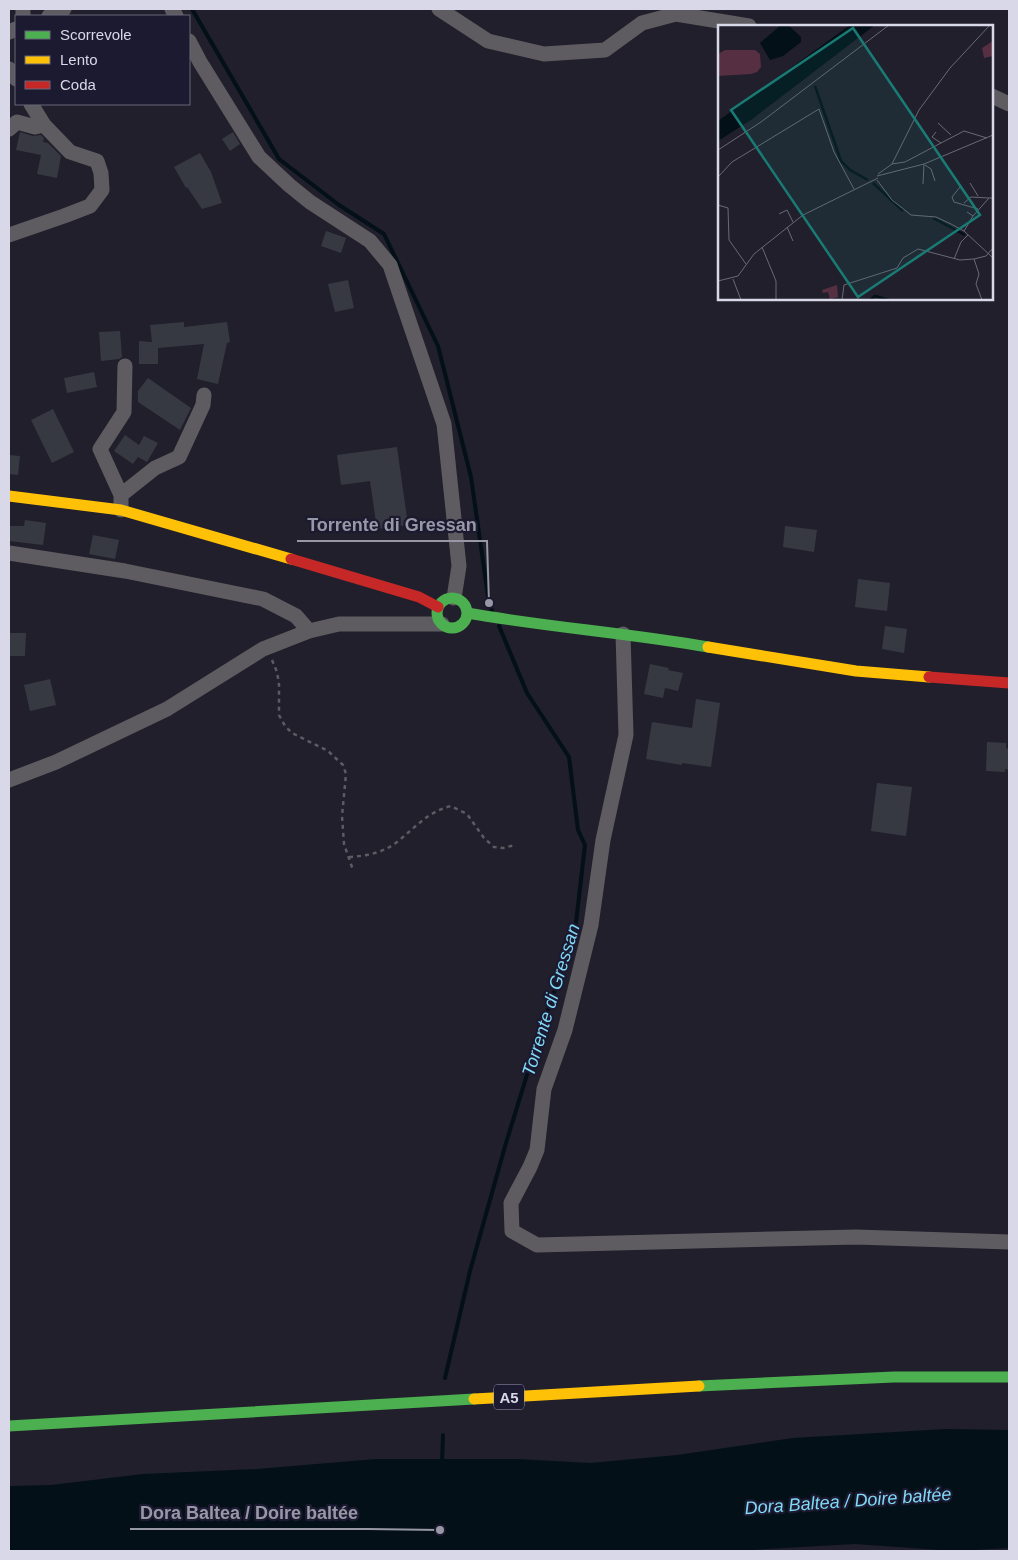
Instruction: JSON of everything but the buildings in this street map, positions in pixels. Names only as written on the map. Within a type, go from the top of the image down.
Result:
[{"type":"main road","points":[[9,496],[121,502],[419,597],[438,607]]},
{"type":"main road","points":[[454,598],[463,603],[467,613],[465,621],[459,627],[450,628],[442,624],[438,616],[438,607],[442,602],[454,598]]},
{"type":"main road","points":[[467,613],[526,623],[623,634],[856,671],[1009,683]]},
{"type":"main road","name":"A5","points":[[9,1426],[740,1384],[894,1378],[1009,1377]]},
{"type":"street","points":[[51,15],[64,9]]},
{"type":"street","points":[[439,9],[488,41],[544,54],[605,50],[642,23],[676,14],[743,25]]},
{"type":"street","points":[[190,43],[259,157],[310,202],[370,241],[390,265],[444,424],[459,566],[454,598]]},
{"type":"street","points":[[993,96],[1009,104]]},
{"type":"street","points":[[9,235],[90,206],[102,190],[101,173],[97,161],[70,152],[44,125],[32,105]]},
{"type":"street","points":[[9,129],[17,122],[35,127],[44,125]]},
{"type":"street","points":[[125,366],[124,412],[100,449],[121,502],[155,468],[179,457],[203,405],[204,395]]},
{"type":"street","points":[[9,553],[125,571],[263,599],[296,616],[309,631]]},
{"type":"street","points":[[9,780],[56,762],[167,709],[263,649],[309,631],[339,624],[442,624]]},
{"type":"street","points":[[623,634],[626,735],[603,840],[591,925],[565,1030],[544,1089],[537,1150],[511,1203],[512,1231],[537,1245],[856,1236],[1009,1242]]},
{"type":"path","points":[[263,649],[272,659],[277,672],[279,715],[285,726],[292,733],[328,752],[343,765],[346,774],[342,816],[344,844],[353,870]]},
{"type":"path","points":[[349,857],[374,854],[389,847],[434,812],[451,806],[467,814],[484,838],[494,847],[503,848],[515,845]]},
{"type":"water","points":[[946,1429],[1009,1430],[1009,1548],[954,1551],[855,1544],[733,1551],[9,1551],[9,1486],[51,1485],[143,1474],[257,1469],[376,1459],[517,1459],[590,1463],[677,1455],[793,1438]]},
{"type":"waterway","name":"Torrente di Gressan","points":[[192,9],[279,159],[339,205],[384,234],[438,346],[471,477],[489,603],[492,611]]},
{"type":"waterway","name":"Torrente di Gressan","points":[[445,1378],[470,1271],[506,1143],[538,1039],[575,931],[585,845],[578,830],[569,757],[527,693],[499,626]]},
{"type":"waterway","name":"Torrente di Gressan","points":[[442,1463],[443,1435]]},
{"type":"traffic: fast","points":[[452,598],[462,603],[467,613],[462,623],[452,628],[442,623],[437,613],[442,603],[452,598]]},
{"type":"traffic: fast","points":[[467,613],[708,647]]},
{"type":"traffic: fast","points":[[699,1386],[894,1377],[1009,1377]]},
{"type":"traffic: fast","points":[[9,1426],[474,1399]]},
{"type":"traffic: slow","points":[[9,496],[121,510],[291,559]]},
{"type":"traffic: slow","points":[[708,647],[856,671],[929,677]]},
{"type":"traffic: slow","points":[[474,1399],[699,1386]]},
{"type":"traffic: jam","points":[[291,559],[419,597],[438,607]]},
{"type":"traffic: jam","points":[[929,677],[1009,683]]},
{"type":"place","name":"Torrente di Gressan","points":[[489,603]]},
{"type":"place","name":"Dora Baltea / Doire baltée","points":[[440,1530]]}]
